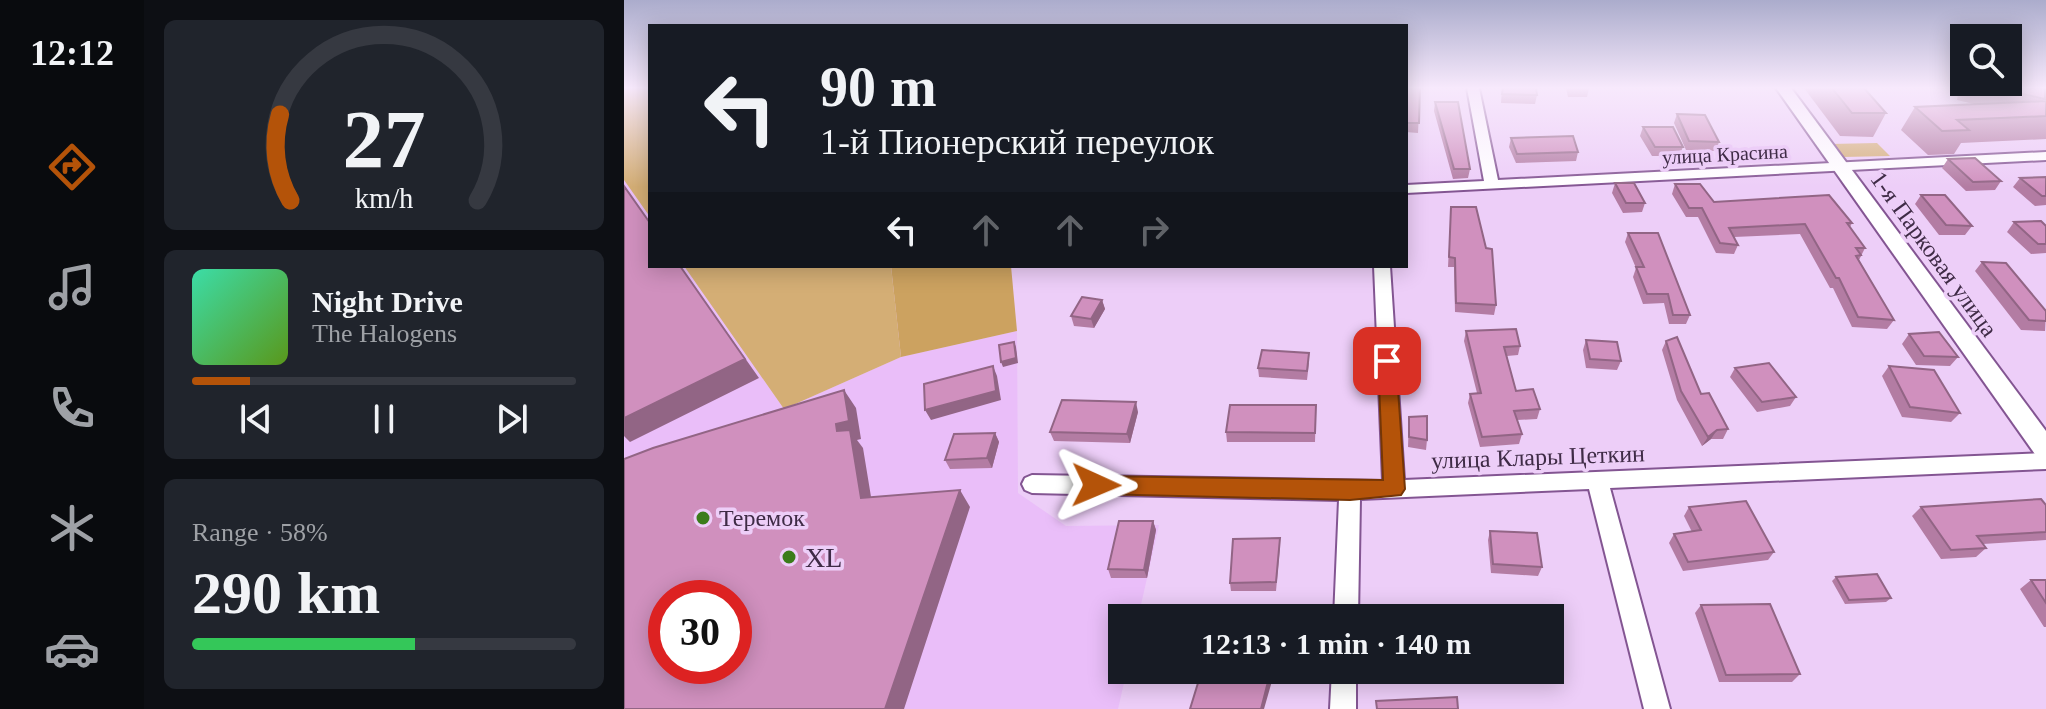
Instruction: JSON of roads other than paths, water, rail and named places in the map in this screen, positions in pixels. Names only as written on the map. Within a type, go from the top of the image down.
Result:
[{"type":"street","points":[[1479,121],[1492,186]]},
{"type":"street","name":"1-я Парковая улица","points":[[1806,121],[2046,450]]},
{"type":"street","name":"улица Красина","points":[[1408,189],[2046,156]]},
{"type":"street","points":[[1382,268],[1394,489]]},
{"type":"street","name":"улица Клары Цеткин","points":[[1032,484],[1350,491],[2046,461]]},
{"type":"street","points":[[1597,480],[1657,709]]},
{"type":"street","points":[[1346,604],[1350,491]]},
{"type":"street","points":[[1343,709],[1344,684]]},
{"type":"place","name":"Теремок","points":[[703,518]]},
{"type":"place","name":"XL","points":[[789,557]]}]
